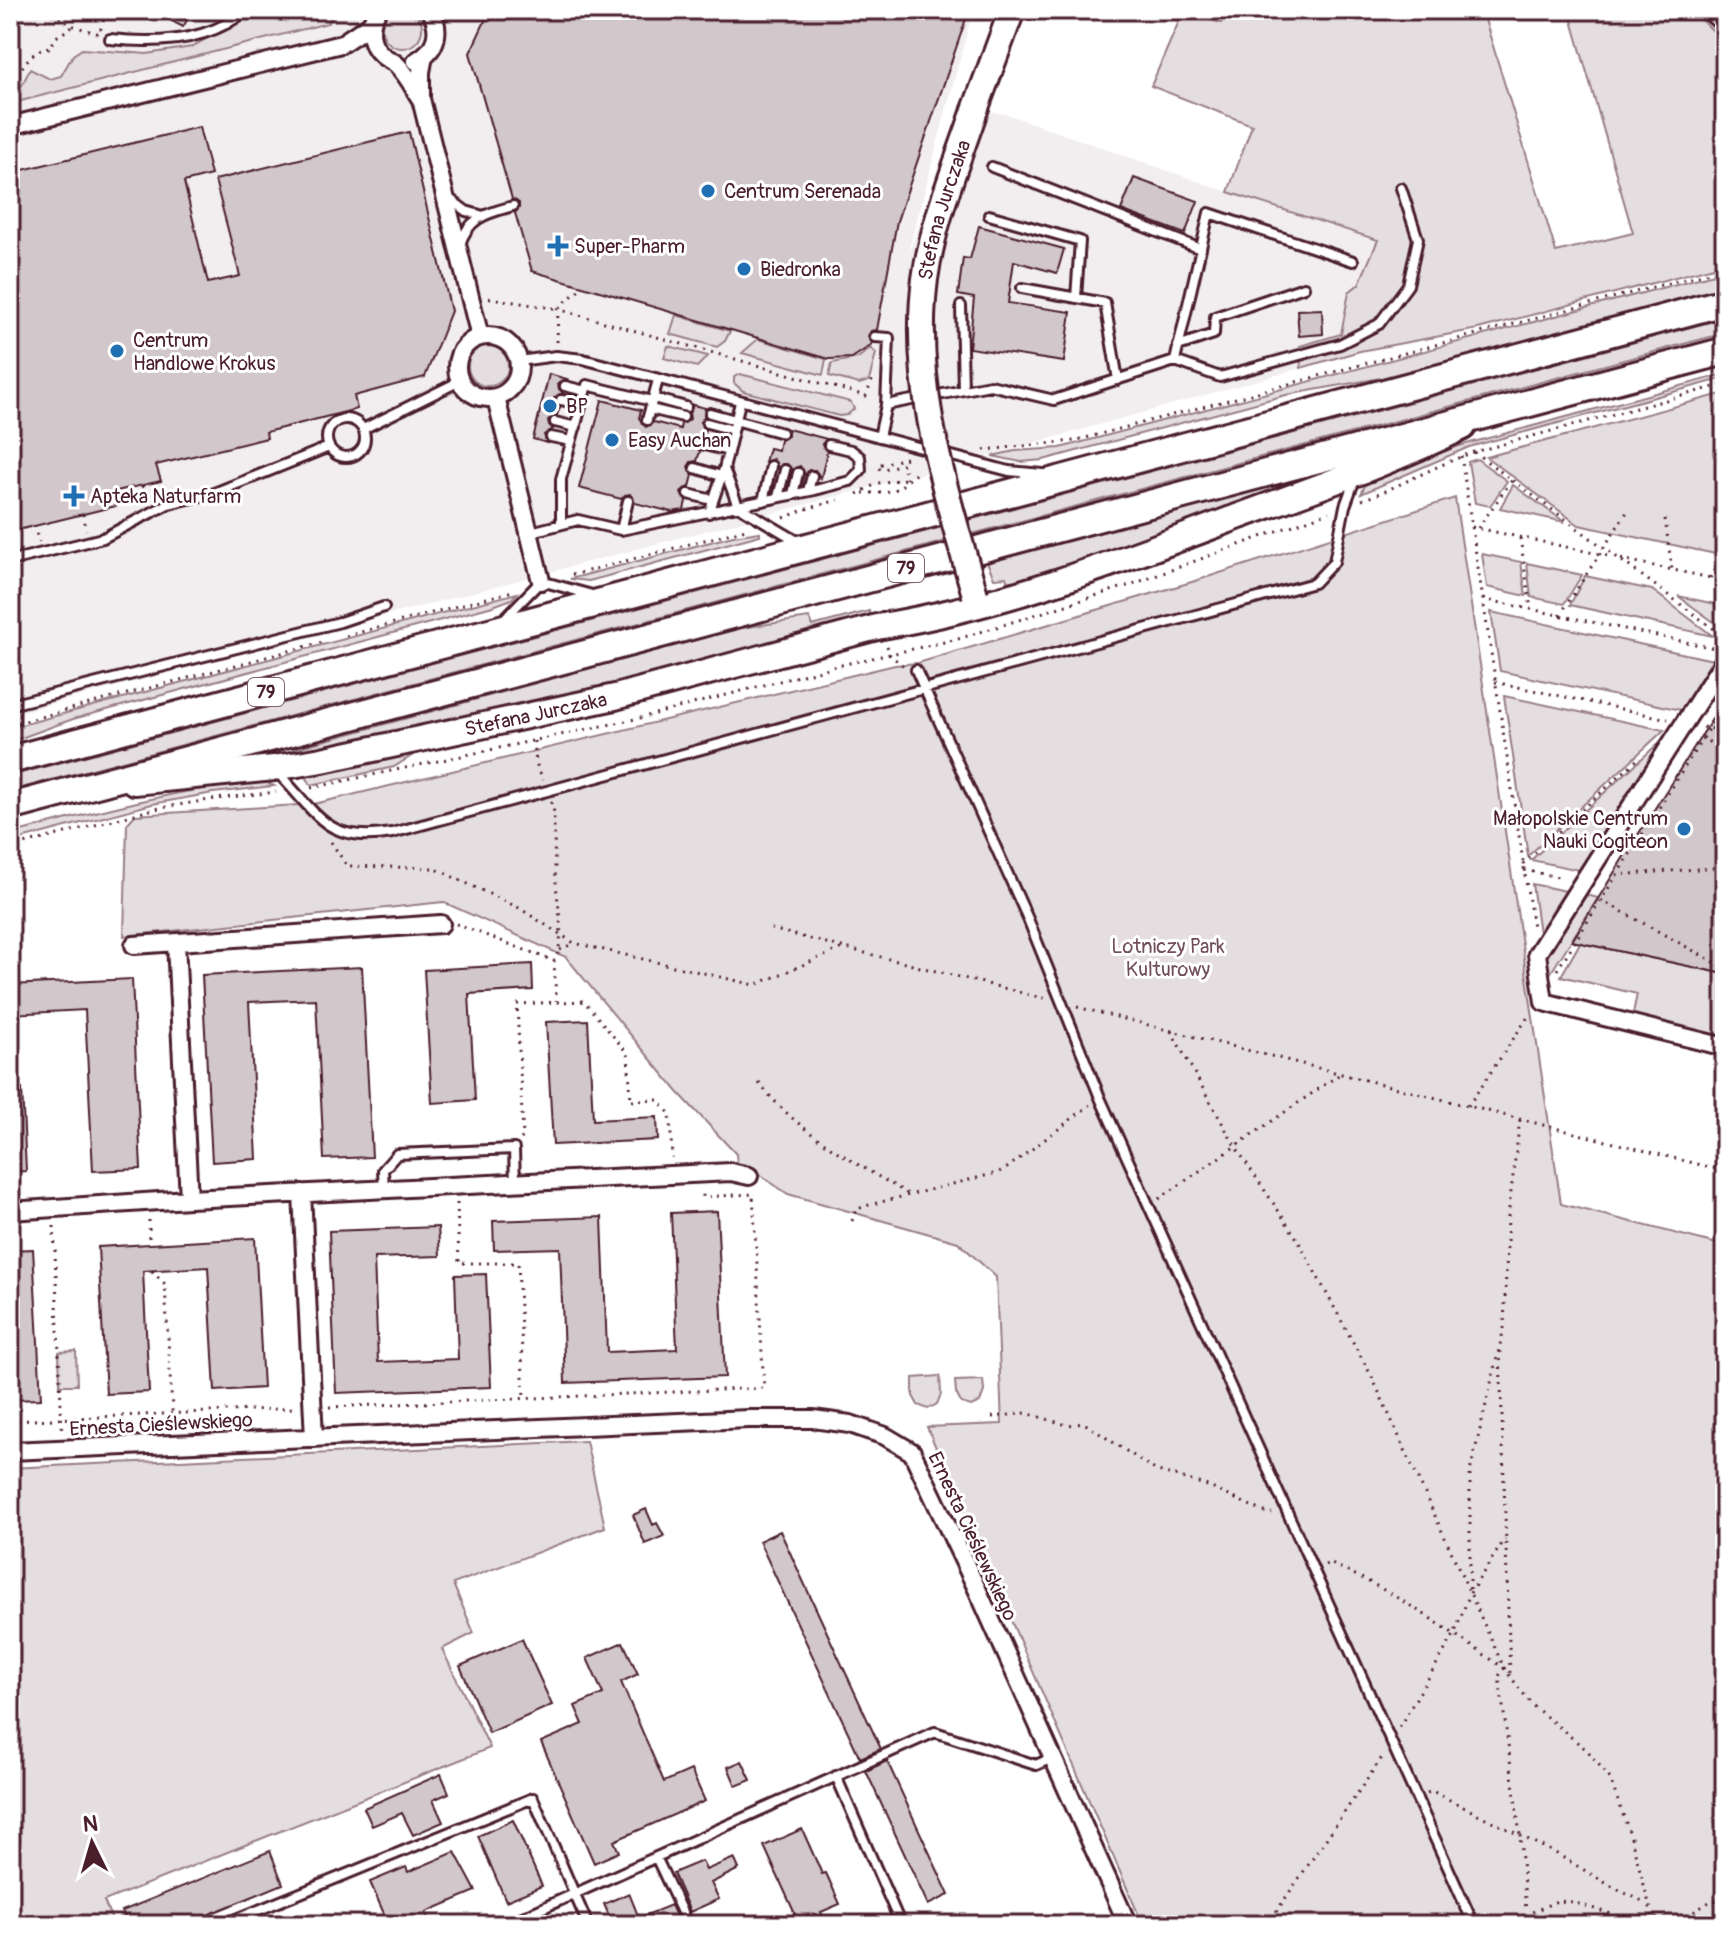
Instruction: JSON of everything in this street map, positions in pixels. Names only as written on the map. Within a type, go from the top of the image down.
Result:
[{"type":"main road","name":"79","points":[[10,760],[1725,302]]},
{"type":"main road","name":"79","points":[[10,807],[1725,351]]},
{"type":"street","points":[[430,10],[438,30],[436,40],[424,56],[421,99],[480,337]]},
{"type":"street","name":"Stefana Jurczaka","points":[[976,600],[932,438],[921,345],[926,278],[935,233],[1012,10]]},
{"type":"street","points":[[1714,10],[1725,19]]},
{"type":"street","points":[[10,126],[341,44],[374,17]]},
{"type":"street","points":[[374,17],[371,34],[379,52]]},
{"type":"street","points":[[341,44],[379,52],[394,62],[421,99]]},
{"type":"street","points":[[394,62],[410,63],[424,56]]},
{"type":"street","points":[[491,336],[505,341],[515,351],[519,361],[520,371],[514,385],[496,398],[478,397],[460,381],[457,366],[460,354],[468,343],[480,337],[491,336]]},
{"type":"street","points":[[496,398],[541,581]]},
{"type":"street","name":"Stefana Jurczaka","points":[[88,787],[274,768],[322,760],[615,697],[884,633],[976,600],[1012,597],[1126,559],[1411,453],[1490,414]]},
{"type":"street","points":[[1722,654],[1684,723],[1537,954],[1544,1002],[1725,1047]]},
{"type":"street","points":[[134,945],[441,924]]},
{"type":"street","points":[[176,943],[189,1199]]},
{"type":"street","points":[[10,1211],[731,1172],[749,1176]]},
{"type":"street","points":[[302,1193],[314,1438]]},
{"type":"street","name":"Ernesta Cieślewskiego","points":[[10,1451],[749,1419],[813,1419],[850,1424],[885,1436],[912,1452],[1128,1925]]},
{"type":"lane","points":[[110,39],[164,42],[216,27],[246,10]]},
{"type":"lane","points":[[992,167],[1201,249]]},
{"type":"lane","points":[[886,405],[990,385],[1054,400],[1175,361],[1220,377],[1340,344],[1379,324],[1408,285],[1418,239],[1401,188]]},
{"type":"lane","points":[[444,193],[455,205],[480,215]]},
{"type":"lane","points":[[459,250],[463,234],[480,215],[513,206]]},
{"type":"lane","points":[[1175,361],[1209,213],[1353,261]]},
{"type":"lane","points":[[989,215],[1080,241],[1076,298]]},
{"type":"lane","points":[[1178,346],[1214,334],[1215,317],[1304,287]]},
{"type":"lane","points":[[1022,288],[1105,303],[1118,380]]},
{"type":"lane","points":[[961,306],[963,390]]},
{"type":"lane","points":[[875,337],[889,338],[886,405],[879,437]]},
{"type":"lane","points":[[519,361],[565,356],[1009,471],[1071,477]]},
{"type":"lane","points":[[647,420],[658,380]]},
{"type":"lane","points":[[363,429],[460,381]]},
{"type":"lane","points":[[561,522],[561,479],[587,385],[652,402],[686,407]]},
{"type":"lane","points":[[565,386],[585,391]]},
{"type":"lane","points":[[561,400],[582,404]]},
{"type":"lane","points":[[652,402],[683,417]]},
{"type":"lane","points":[[709,513],[723,472],[740,402]]},
{"type":"lane","points":[[710,413],[782,433]]},
{"type":"lane","points":[[342,416],[363,429],[363,446],[353,456],[339,456],[329,447],[327,437],[330,427],[342,416]]},
{"type":"lane","points":[[555,422],[576,427]]},
{"type":"lane","points":[[707,423],[733,430]]},
{"type":"lane","points":[[551,437],[571,441]]},
{"type":"lane","points":[[701,444],[728,451]]},
{"type":"lane","points":[[531,532],[578,520],[621,530],[850,481],[861,470],[862,461],[856,453],[829,445]]},
{"type":"lane","points":[[10,561],[103,538],[168,504],[214,493],[329,447]]},
{"type":"lane","points":[[763,501],[771,466]]},
{"type":"lane","points":[[695,468],[723,472]]},
{"type":"lane","points":[[778,497],[785,470]]},
{"type":"lane","points":[[723,472],[738,506],[807,547]]},
{"type":"lane","points":[[274,768],[325,823],[355,837],[374,836],[1314,583],[1334,562],[1350,489],[1360,472]]},
{"type":"lane","points":[[793,494],[798,473]]},
{"type":"lane","points":[[812,476],[812,491]]},
{"type":"lane","points":[[688,494],[713,500]]},
{"type":"lane","points":[[621,530],[628,501]]},
{"type":"lane","points":[[683,512],[698,515]]},
{"type":"lane","points":[[492,631],[541,581],[609,600]]},
{"type":"lane","points":[[10,705],[340,622],[384,607]]},
{"type":"lane","points":[[916,670],[1028,919],[1101,1100],[1474,1925]]},
{"type":"lane","points":[[384,1189],[383,1170],[397,1154],[514,1149],[515,1184]]},
{"type":"lane","points":[[505,1925],[935,1732],[1036,1765],[1052,1758]]},
{"type":"lane","points":[[836,1776],[901,1925]]},
{"type":"lane","points":[[222,1925],[533,1798],[588,1925]]},
{"type":"lane","points":[[656,1857],[688,1925]]},
{"type":"path","points":[[45,10],[74,26],[99,34],[107,10]]},
{"type":"path","points":[[10,88],[36,50],[48,48],[56,37],[74,26]]},
{"type":"path","points":[[974,452],[1014,445],[1074,441],[1725,268]]},
{"type":"path","points":[[557,346],[558,309],[583,286]]},
{"type":"path","points":[[481,296],[558,309],[866,396],[875,368]]},
{"type":"path","points":[[1474,452],[1725,637]]},
{"type":"path","points":[[906,479],[903,464],[880,470],[878,465],[916,455]]},
{"type":"path","points":[[1461,456],[1537,954]]},
{"type":"path","points":[[780,520],[859,493],[878,483],[906,479]]},
{"type":"path","points":[[859,493],[881,493],[898,488],[906,479]]},
{"type":"path","points":[[1478,528],[1512,480]]},
{"type":"path","points":[[142,486],[150,498]]},
{"type":"path","points":[[1560,615],[1627,512]]},
{"type":"path","points":[[1665,519],[1672,570]]},
{"type":"path","points":[[1472,527],[1725,581]]},
{"type":"path","points":[[565,574],[571,575],[752,528]]},
{"type":"path","points":[[1520,537],[1531,609]]},
{"type":"path","points":[[1710,578],[1725,554]]},
{"type":"path","points":[[347,635],[516,590],[519,586]]},
{"type":"path","points":[[1483,599],[1722,654]]},
{"type":"path","points":[[884,633],[890,655]]},
{"type":"path","points":[[10,725],[332,639]]},
{"type":"path","points":[[1495,682],[1725,731]]},
{"type":"path","points":[[1555,973],[1725,704]]},
{"type":"path","points":[[1704,738],[1711,729]]},
{"type":"path","points":[[1704,738],[1725,753]]},
{"type":"path","points":[[534,741],[536,763],[554,812],[560,950],[554,961],[557,1003]]},
{"type":"path","points":[[1523,864],[1651,746]]},
{"type":"path","points":[[325,823],[333,846],[347,866],[434,868],[519,908],[574,943],[755,985],[844,948]]},
{"type":"path","points":[[1616,877],[1725,867]]},
{"type":"path","points":[[1524,870],[1582,883]]},
{"type":"path","points":[[1601,899],[1725,968]]},
{"type":"path","points":[[441,924],[453,923],[554,961]]},
{"type":"path","points":[[771,929],[1725,1171]]},
{"type":"path","points":[[560,950],[574,943]]},
{"type":"path","points":[[1468,1106],[1543,994]]},
{"type":"path","points":[[514,1149],[523,1137],[517,1004],[584,1001],[628,1054],[631,1101],[658,1100],[670,1114],[673,1176]]},
{"type":"path","points":[[1171,1031],[1235,1146],[1296,1237],[1372,1377],[1504,1668]]},
{"type":"path","points":[[1148,1204],[1164,1197],[1340,1074]]},
{"type":"path","points":[[759,1083],[780,1109],[821,1142],[908,1194]]},
{"type":"path","points":[[852,1221],[856,1210],[865,1206],[997,1173],[1086,1107]]},
{"type":"path","points":[[1470,1593],[1470,1472],[1500,1347],[1505,1306],[1508,1216],[1520,1119]]},
{"type":"path","points":[[10,1421],[764,1388],[753,1194],[703,1197],[702,1175]]},
{"type":"path","points":[[457,1186],[459,1263],[518,1263],[524,1398]]},
{"type":"path","points":[[148,1202],[149,1244]]},
{"type":"path","points":[[53,1208],[62,1434]]},
{"type":"path","points":[[152,1271],[165,1284],[173,1428]]},
{"type":"path","points":[[1500,1347],[1510,1675]]},
{"type":"path","points":[[992,1417],[1026,1413],[1067,1425],[1084,1423],[1155,1470],[1205,1485],[1269,1514],[1285,1507]]},
{"type":"path","points":[[1267,1925],[1391,1742],[1454,1635],[1470,1593],[1506,1537]]},
{"type":"path","points":[[1314,1569],[1329,1563],[1354,1574],[1504,1668],[1532,1705],[1588,1751],[1610,1779],[1630,1834],[1655,1925]]},
{"type":"path","points":[[1504,1668],[1499,1676],[1520,1835],[1526,1912]]},
{"type":"path","points":[[1417,1798],[1432,1791],[1647,1903]]},
{"type":"path","points":[[1503,1925],[1526,1912],[1557,1901],[1572,1902],[1618,1916],[1682,1919],[1711,1901],[1725,1899]]},
{"type":"shaded area","points":[[10,10],[973,10],[907,257],[964,107],[1006,114],[1228,192],[1379,240],[1359,284],[1349,293],[1342,334],[1301,346],[1301,368],[985,457],[10,715]]},
{"type":"green space","points":[[402,8],[416,14],[422,28],[416,42],[402,48],[388,42],[382,28],[388,14]]},
{"type":"green space","points":[[255,10],[336,10],[328,23],[13,103],[30,69],[50,79],[61,76],[73,55],[82,49],[147,54],[192,47]]},
{"type":"green space","points":[[1225,10],[1482,10],[1556,252],[1633,233],[1569,10],[1689,10],[1725,41],[1725,264],[1478,329],[1360,351],[1301,368],[1300,346],[1341,334],[1349,292],[1359,284],[1378,240],[1228,192],[1252,125],[1151,86],[1183,12],[1221,23]]},
{"type":"green space","points":[[1725,271],[1725,288],[1381,378],[1286,395],[1043,460],[1021,462],[992,456],[1060,448]]},
{"type":"green space","points":[[676,315],[730,331],[725,341],[717,347],[670,334]]},
{"type":"green space","points":[[1725,318],[1725,333],[10,791],[10,776]]},
{"type":"green space","points":[[758,339],[826,359],[823,375],[742,353]]},
{"type":"green space","points":[[488,346],[502,352],[508,366],[502,380],[488,386],[474,380],[468,366],[474,352]]},
{"type":"green space","points":[[668,346],[708,356],[697,367],[664,358]]},
{"type":"green space","points":[[870,348],[876,353],[869,381],[859,384],[829,376],[832,363],[858,358]]},
{"type":"green space","points":[[740,374],[851,402],[854,409],[847,415],[839,416],[743,391],[734,383],[734,377]]},
{"type":"green space","points":[[1725,374],[1725,378],[1469,447],[1361,494],[1367,481],[1459,446]]},
{"type":"green space","points":[[1725,393],[1725,556],[1579,525],[1486,457]]},
{"type":"green space","points":[[1477,459],[1507,481],[1490,506],[1475,503],[1468,462]]},
{"type":"green space","points":[[1337,468],[1111,557],[1009,586],[1006,577],[994,578],[987,562]]},
{"type":"green space","points":[[1513,485],[1565,522],[1500,508]]},
{"type":"green space","name":"Lotniczy Park Kulturowy","points":[[1455,498],[1561,1204],[1725,1246],[1725,1925],[1143,1925],[927,1427],[1002,1424],[996,1277],[958,1242],[788,1194],[745,1165],[737,1164],[736,1154],[678,1092],[566,957],[443,902],[124,936],[127,824],[135,815],[314,804],[895,665],[918,663],[1195,581]]},
{"type":"green space","points":[[760,532],[760,535],[589,581],[570,579],[733,536]]},
{"type":"green space","points":[[1482,554],[1521,562],[1526,596],[1487,587]]},
{"type":"green space","points":[[1527,563],[1582,575],[1564,604],[1531,597]]},
{"type":"green space","points":[[1585,576],[1652,590],[1713,636],[1570,605]]},
{"type":"green space","points":[[517,593],[512,599],[493,606],[73,719],[10,742],[10,728]]},
{"type":"green space","points":[[1678,596],[1725,606],[1725,630]]},
{"type":"green space","points":[[869,611],[871,621],[656,679],[290,755],[293,749],[735,629],[809,618],[812,626]]},
{"type":"green space","points":[[1491,612],[1713,660],[1681,710],[1500,671]]},
{"type":"green space","points":[[1504,696],[1664,730],[1528,856]]},
{"type":"green space","points":[[1662,740],[1579,870],[1531,860]]},
{"type":"green space","points":[[429,745],[394,767],[311,785],[304,773]]},
{"type":"green space","points":[[261,780],[274,786],[152,804],[10,842],[10,834],[104,810]]},
{"type":"green space","points":[[1532,884],[1566,891],[1539,933]]},
{"type":"green space","points":[[1585,895],[1598,898],[1550,974],[1545,969],[1544,960]]},
{"type":"green space","points":[[1580,943],[1725,974],[1725,1041],[1632,1018],[1637,994],[1561,976]]},
{"type":"green space","points":[[76,1351],[77,1385],[60,1385],[59,1352]]},
{"type":"green space","points":[[940,1376],[941,1394],[937,1404],[928,1409],[918,1405],[913,1396],[913,1378]]},
{"type":"green space","points":[[983,1380],[984,1391],[980,1402],[971,1406],[961,1403],[955,1381]]},
{"type":"green space","points":[[586,1441],[605,1527],[453,1584],[474,1633],[442,1649],[490,1748],[104,1901],[114,1925],[10,1925],[10,1468]]},
{"type":"building","points":[[176,10],[193,10],[183,27],[170,20]]},
{"type":"building","name":"Centrum Serenada","points":[[482,10],[969,10],[897,221],[877,330],[871,331],[868,336],[872,343],[870,346],[852,358],[829,359],[532,271],[515,213],[519,203],[512,199],[470,53],[485,21]]},
{"type":"building","points":[[199,127],[211,175],[184,182],[208,283],[240,276],[215,180],[409,132],[451,311],[425,377],[354,396],[357,409],[266,432],[267,438],[156,465],[161,481],[112,492],[116,506],[10,532],[10,173]]},
{"type":"building","points":[[1134,178],[1198,201],[1185,234],[1121,210]]},
{"type":"building","points":[[979,226],[1064,249],[1057,273],[1014,261],[1008,303],[1071,312],[1064,362],[969,348],[974,298],[958,295],[963,258],[970,259]]},
{"type":"building","points":[[1322,309],[1323,334],[1299,336],[1297,310]]},
{"type":"building","name":"BP","points":[[549,374],[567,379],[558,384],[563,393],[554,398],[560,407],[557,415],[548,420],[553,429],[544,435],[547,443],[533,439]]},
{"type":"building","points":[[602,400],[641,410],[639,418],[646,427],[654,422],[680,429],[681,424],[690,419],[693,405],[705,408],[700,422],[705,430],[703,437],[694,443],[700,451],[697,461],[691,462],[688,467],[693,475],[690,487],[681,493],[686,501],[684,510],[672,512],[635,503],[630,494],[621,499],[579,488]]},
{"type":"building","points":[[788,429],[827,439],[822,444],[827,452],[821,478],[815,470],[809,470],[805,475],[800,466],[792,470],[787,464],[778,468],[773,459],[765,462],[769,448],[778,450],[780,440],[788,436]]},
{"type":"building","points":[[1725,699],[1725,974],[1572,941],[1625,855]]},
{"type":"building","points":[[532,964],[533,990],[469,994],[475,1100],[432,1103],[424,970]]},
{"type":"building","points":[[362,967],[372,1157],[324,1159],[316,999],[249,1002],[257,1159],[212,1162],[202,975]]},
{"type":"building","points":[[132,979],[141,1169],[93,1171],[85,1010],[10,1014],[10,985]]},
{"type":"building","points":[[588,1020],[593,1120],[657,1117],[658,1140],[553,1145],[546,1022]]},
{"type":"building","points":[[10,1089],[22,1089],[26,1171],[10,1172]]},
{"type":"building","points":[[717,1211],[725,1377],[565,1383],[560,1248],[494,1250],[493,1221],[602,1217],[607,1352],[677,1349],[671,1213]]},
{"type":"building","points":[[438,1227],[440,1256],[374,1258],[378,1362],[458,1359],[455,1275],[486,1274],[491,1387],[336,1393],[329,1231]]},
{"type":"building","points":[[255,1238],[263,1388],[215,1391],[208,1267],[143,1271],[149,1392],[106,1394],[98,1247]]},
{"type":"building","points":[[33,1249],[41,1399],[10,1400],[10,1250]]},
{"type":"building","points":[[646,1509],[653,1525],[657,1523],[664,1536],[645,1544],[633,1515]]},
{"type":"building","points":[[780,1531],[881,1749],[860,1758],[759,1541]]},
{"type":"building","points":[[522,1639],[552,1705],[489,1733],[460,1666]]},
{"type":"building","points":[[623,1642],[638,1674],[621,1682],[664,1782],[691,1770],[705,1801],[614,1841],[619,1852],[594,1863],[541,1742],[583,1724],[575,1706],[603,1694],[587,1658]]},
{"type":"building","points":[[742,1761],[751,1780],[736,1786],[728,1767]]},
{"type":"building","points":[[887,1761],[949,1895],[928,1905],[866,1771]]},
{"type":"building","points":[[441,1774],[449,1793],[433,1800],[443,1822],[413,1835],[402,1813],[372,1826],[364,1808]]},
{"type":"building","points":[[513,1820],[542,1886],[506,1901],[478,1836]]},
{"type":"building","points":[[802,1829],[822,1874],[826,1873],[840,1904],[821,1912],[827,1925],[770,1925],[795,1914],[764,1846]]},
{"type":"building","points":[[270,1851],[283,1884],[183,1925],[128,1925],[122,1911]]},
{"type":"building","points":[[455,1852],[476,1891],[426,1912],[431,1925],[389,1925],[370,1882],[406,1867],[408,1872]]},
{"type":"building","points":[[734,1858],[739,1869],[711,1883],[719,1899],[690,1912],[673,1873],[702,1861],[706,1870]]},
{"type":"building","points":[[629,1893],[639,1918],[671,1905],[680,1925],[613,1925],[604,1904]]},
{"type":"place","name":"Centrum Serenada","points":[[708,191]]},
{"type":"place","name":"Super-Pharm","points":[[558,246]]},
{"type":"place","name":"Biedronka","points":[[744,269]]},
{"type":"place","name":"Centrum Handlowe Krokus","points":[[117,351]]},
{"type":"place","name":"BP","points":[[550,406]]},
{"type":"place","name":"Easy Auchan","points":[[612,440]]},
{"type":"place","name":"Apteka Naturfarm","points":[[74,496]]},
{"type":"place","name":"Małopolskie Centrum Nauki Cogiteon","points":[[1684,829]]}]
